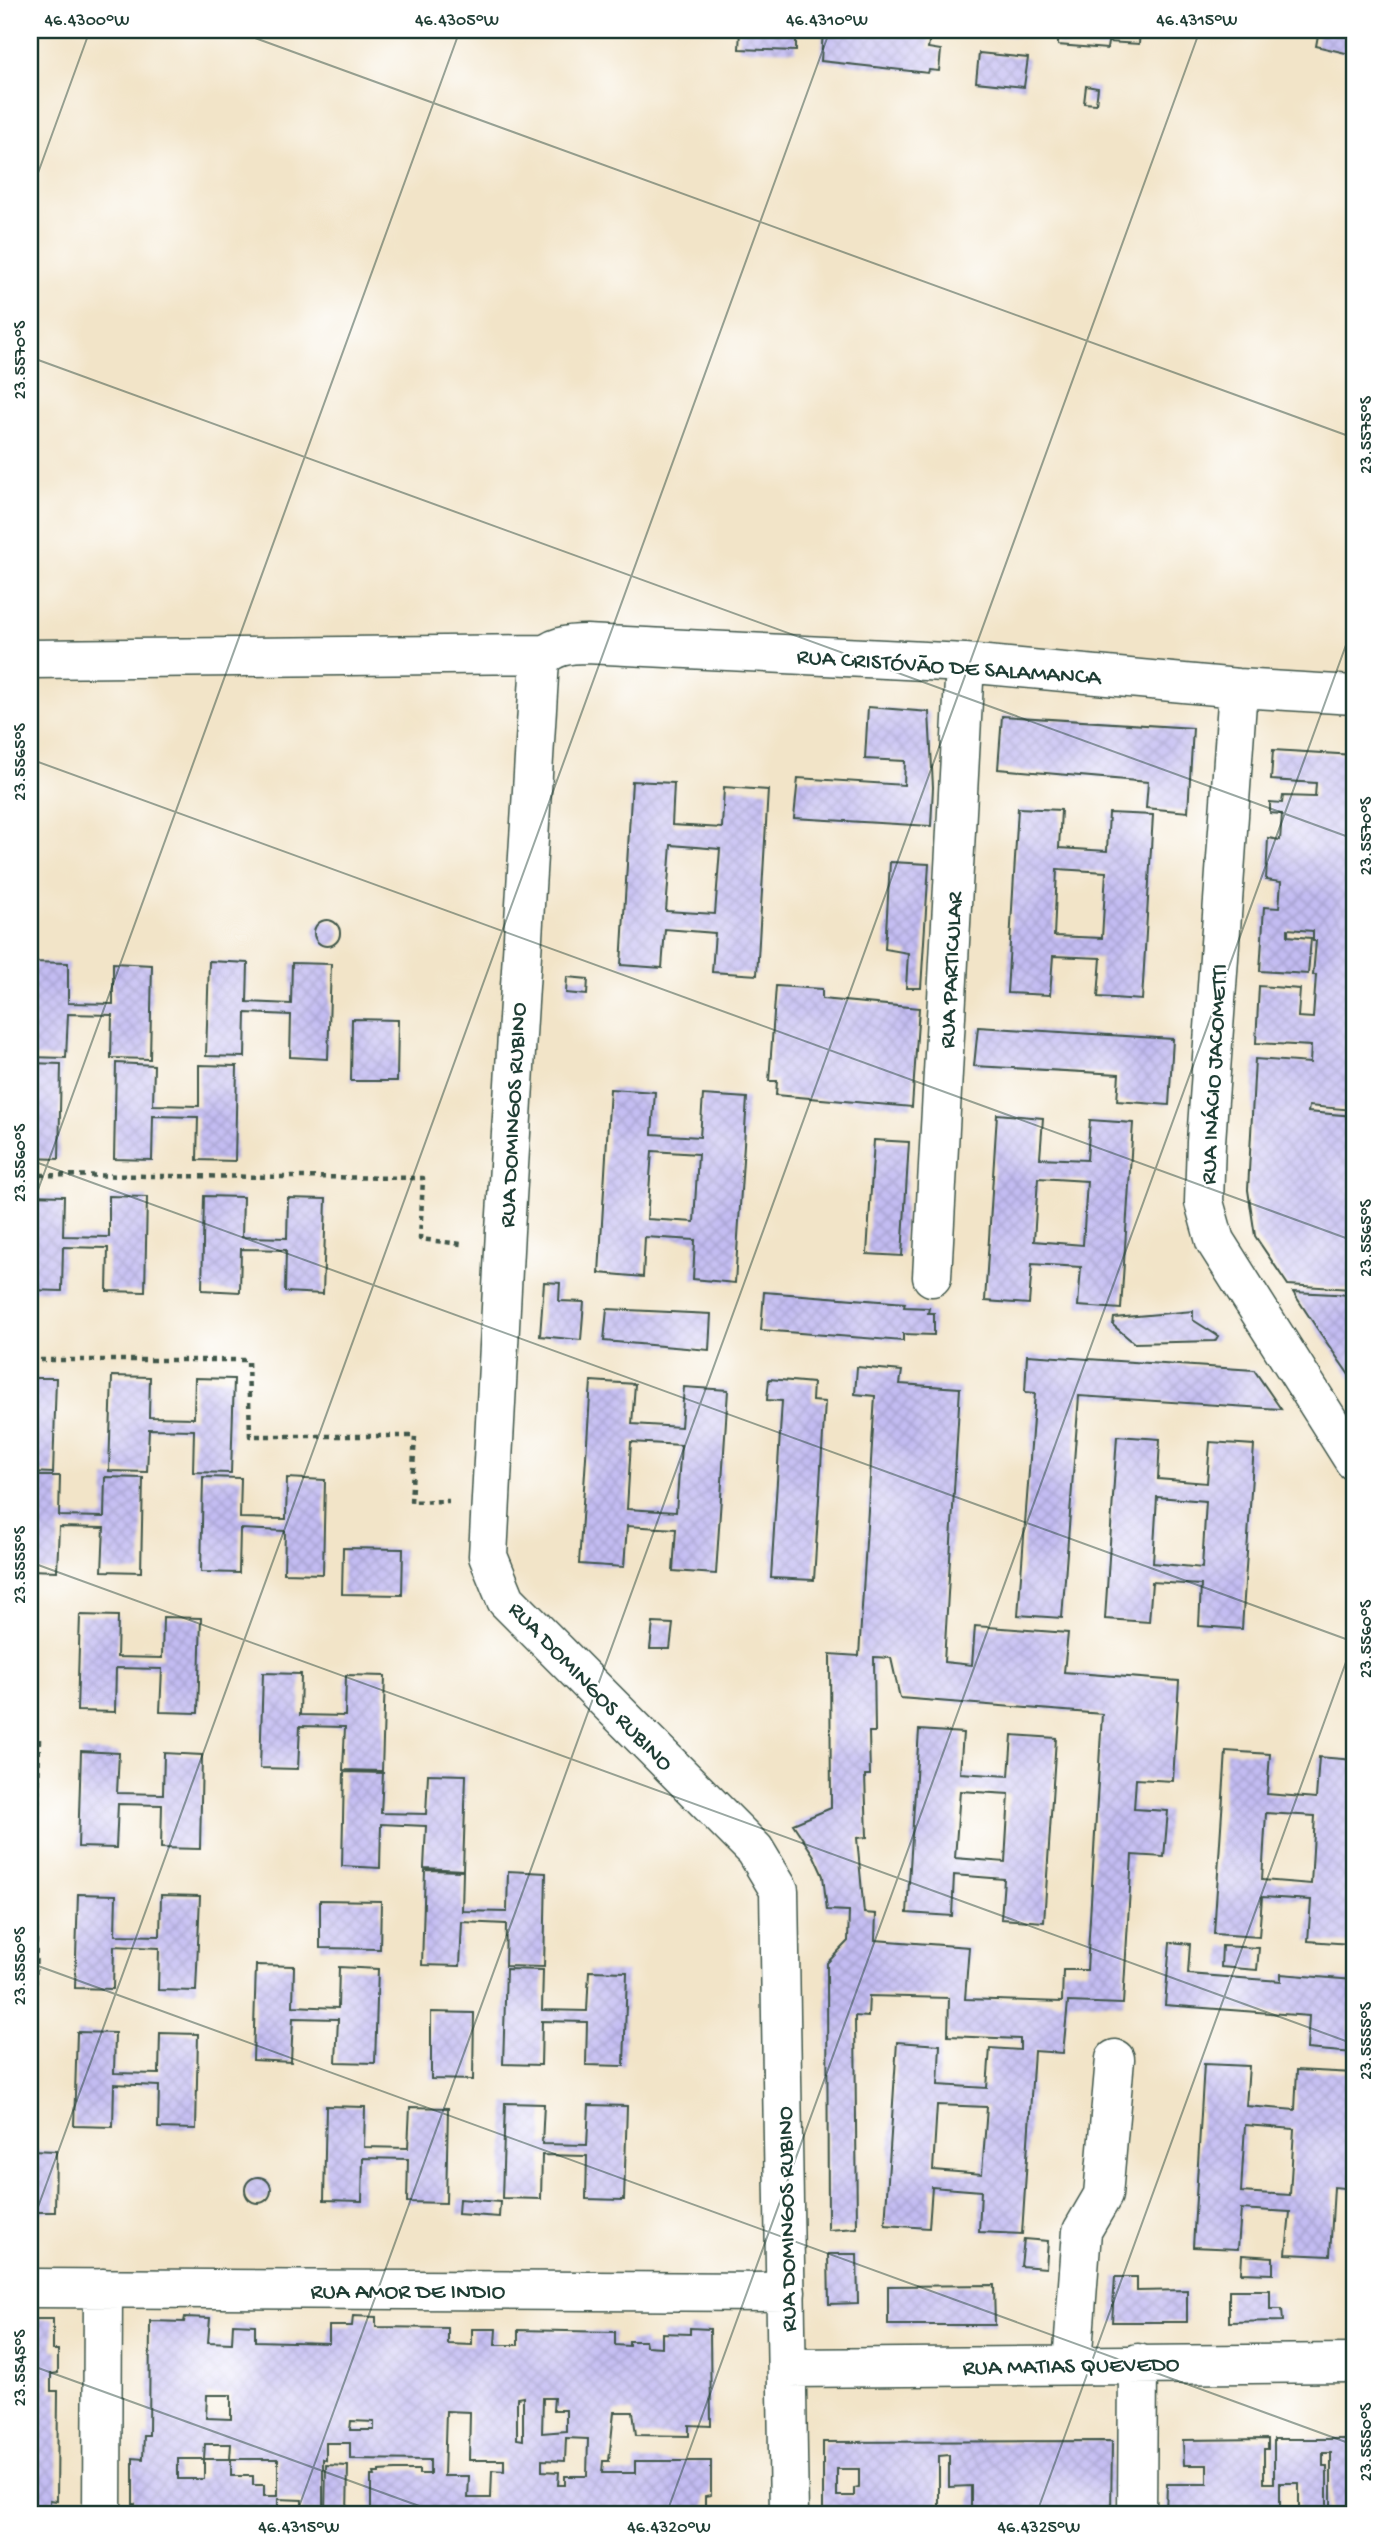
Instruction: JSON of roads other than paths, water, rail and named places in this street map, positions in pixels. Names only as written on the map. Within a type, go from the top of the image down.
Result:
[{"type":"street","name":"RUA CRISTÓVÃO DE SALAMANCA","points":[[30,659],[545,654],[569,644],[586,644],[965,663],[1238,688],[1354,695]]},
{"type":"street","name":"RUA DOMINGOS RUBINO","points":[[545,654],[540,660],[538,681],[488,1556],[506,1600],[755,1850],[779,1890],[789,2515]]},
{"type":"street","name":"RUA PARTICULAR","points":[[932,1277],[965,663]]},
{"type":"street","name":"RUA INÁCIO JACOMETTI","points":[[1238,688],[1206,1128],[1205,1202],[1215,1241],[1354,1461]]},
{"type":"street","points":[[1072,2364],[1082,2231],[1103,2195],[1115,2059]]},
{"type":"street","name":"RUA AMOR DE INDIO","points":[[30,2288],[786,2291]]},
{"type":"street","points":[[102,2515],[103,2288]]},
{"type":"street","points":[[1137,2515],[1138,2363]]},
{"type":"street","name":"RUA MATIAS QUEVEDO","points":[[788,2368],[1354,2363]]}]
